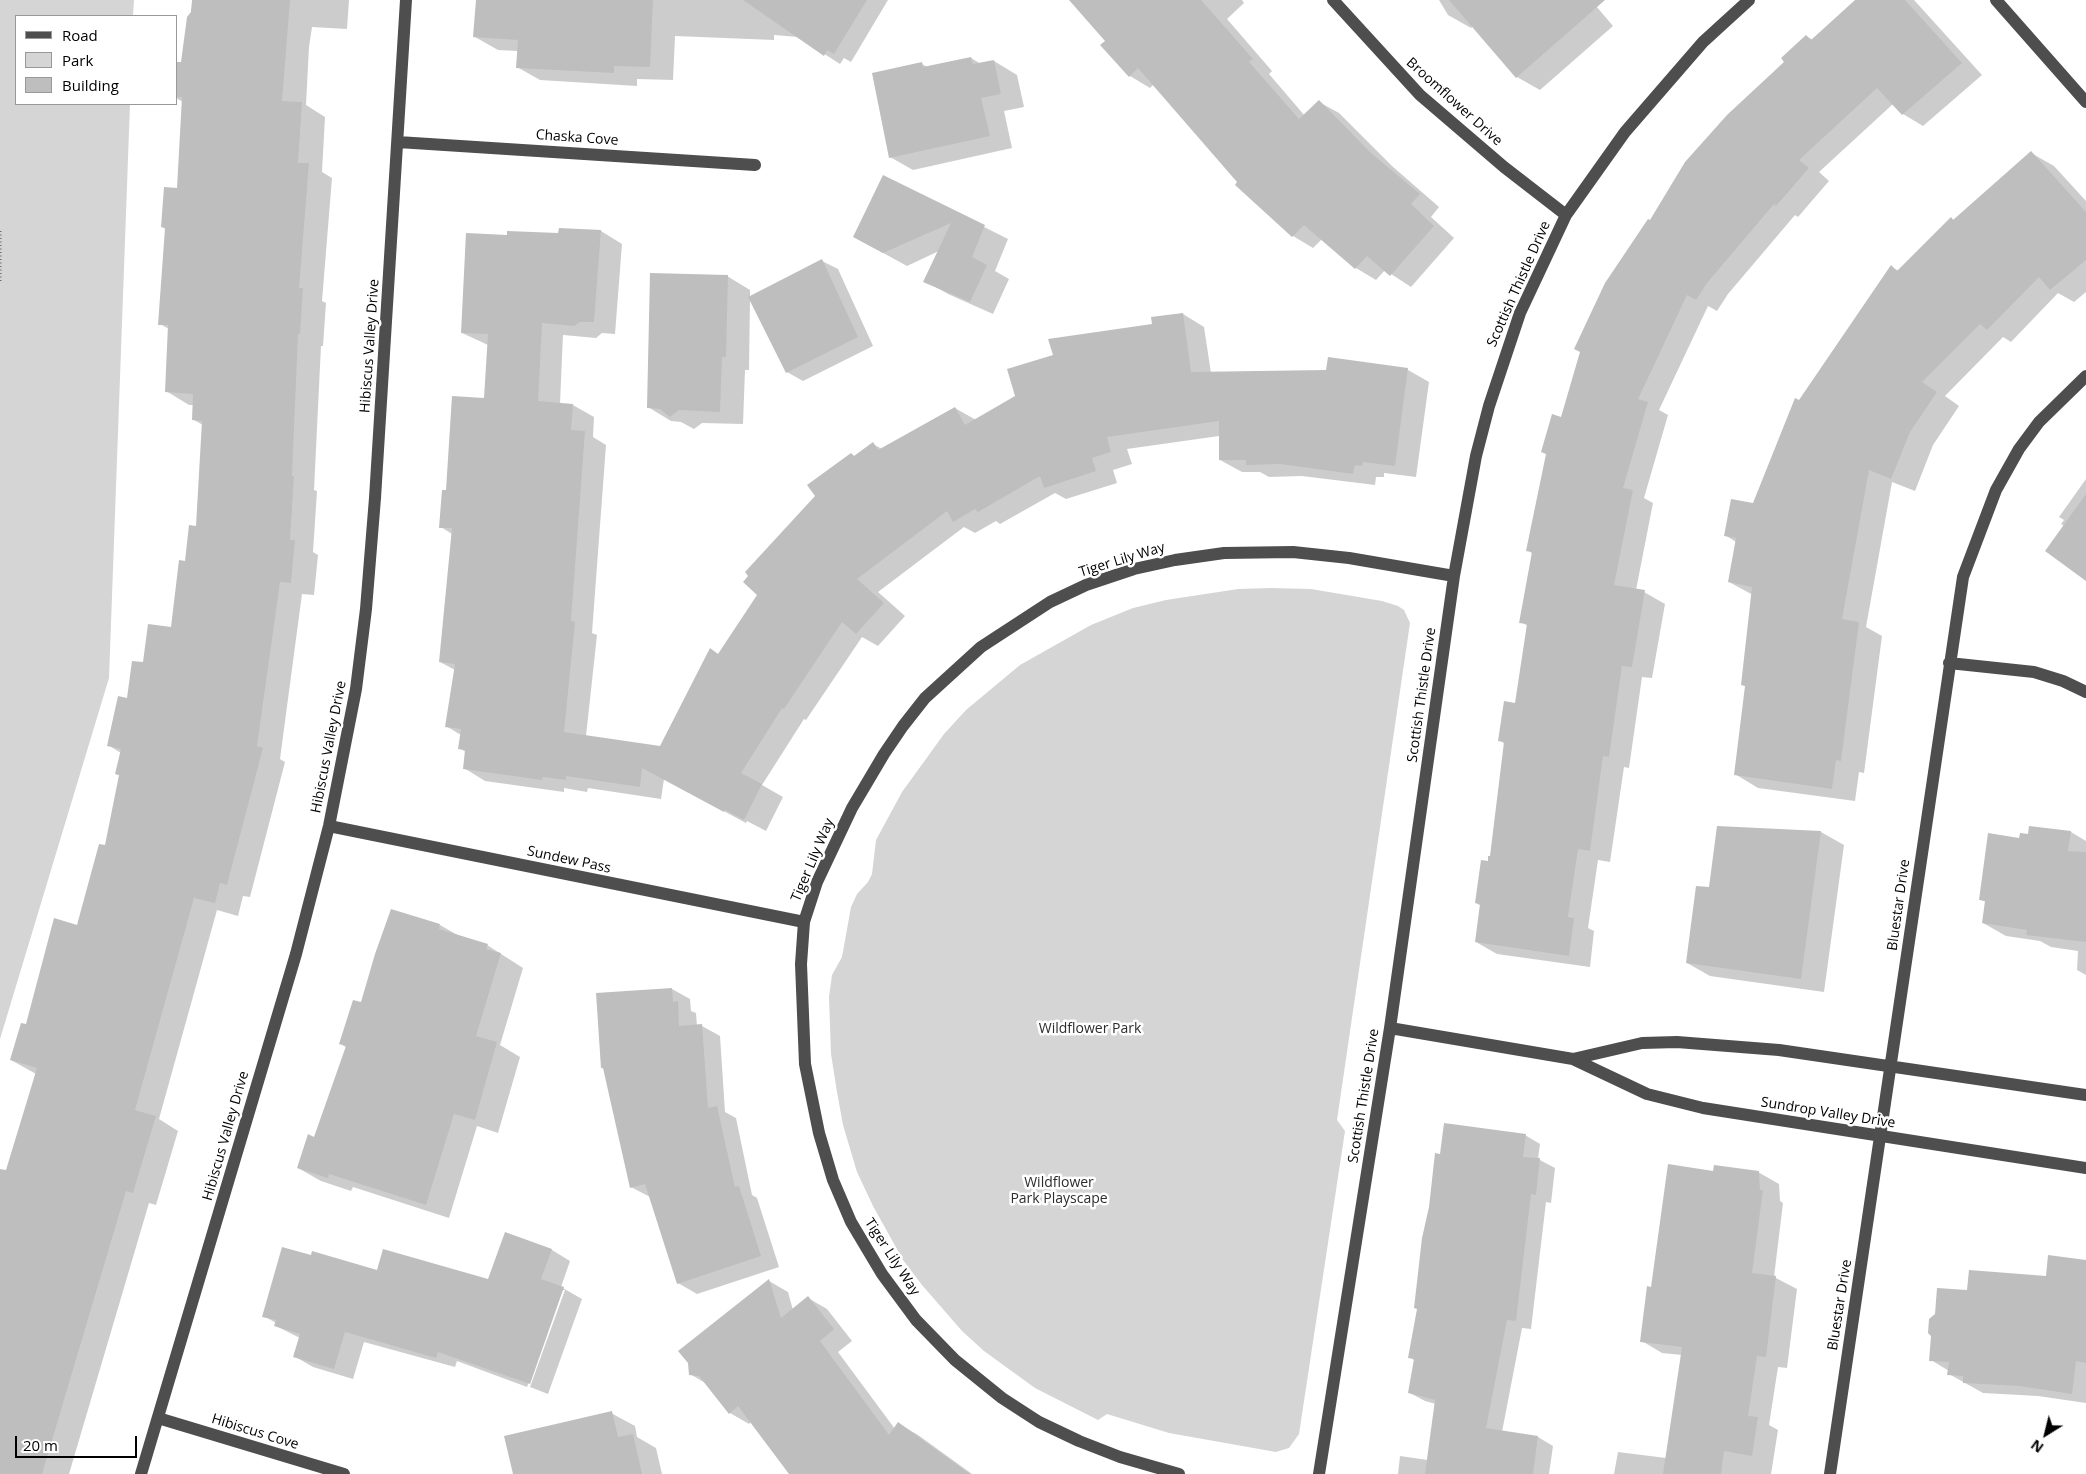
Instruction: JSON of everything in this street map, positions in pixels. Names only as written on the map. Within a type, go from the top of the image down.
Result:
[{"type":"street","name":"Hibiscus Valley Drive","points":[[141,1474],[296,954],[329,826],[356,689],[366,609],[406,0]]},
{"type":"street","name":"Broomflower Drive","points":[[1333,0],[1420,95],[1504,167],[1566,215]]},
{"type":"street","name":"Scottish Thistle Drive","points":[[1319,1474],[1390,1028],[1454,576],[1476,456],[1504,355],[1520,313],[1566,215],[1598,167],[1631,125],[1703,42],[1749,0]]},
{"type":"street","points":[[1996,0],[2086,102]]},
{"type":"street","name":"Chaska Cove","points":[[398,142],[755,165]]},
{"type":"street","name":"Bluestar Drive","points":[[1830,1474],[1963,577],[1996,490],[2019,449],[2039,422],[2086,376]]},
{"type":"street","name":"Tiger Lily Way","points":[[1179,1474],[1120,1457],[1079,1441],[1039,1422],[1002,1398],[955,1360],[916,1320],[882,1274],[851,1222],[833,1180],[819,1133],[805,1064],[801,973],[804,922],[817,882],[852,808],[884,754],[908,719],[931,692],[981,647],[1050,602],[1086,585],[1134,570],[1175,560],[1224,553],[1293,552],[1349,558],[1454,576]]},
{"type":"street","points":[[1949,663],[2034,672],[2064,680],[2086,692]]},
{"type":"street","name":"Sundew Pass","points":[[329,826],[804,922]]},
{"type":"street","name":"Sundrop Valley Drive","points":[[1390,1028],[1573,1059],[1647,1094],[1704,1108],[2086,1168]]},
{"type":"street","name":"Sundrop Valley Drive","points":[[1573,1059],[1642,1043],[1677,1042],[1779,1050],[1892,1065],[2086,1095]]},
{"type":"street","name":"Hibiscus Cove","points":[[158,1418],[344,1474]]},
{"type":"path","points":[[0,231],[0,282]]},
{"type":"green space","points":[[0,0],[134,0],[133,15],[15,15],[15,105],[130,105],[109,678],[0,1039]]},
{"type":"green space","name":"Wildflower Park","points":[[1238,589],[1311,589],[1382,601],[1404,610],[1410,623],[1337,1120],[1345,1131],[1299,1434],[1289,1448],[1276,1452],[1169,1433],[1107,1414],[1098,1420],[1035,1388],[984,1351],[962,1331],[903,1260],[873,1206],[857,1172],[843,1125],[837,1092],[831,1054],[829,997],[832,975],[842,957],[851,907],[857,894],[868,882],[872,874],[876,840],[902,792],[944,734],[966,710],[1020,665],[1091,625],[1133,608],[1166,600]]},
{"type":"building","points":[[192,0],[290,0],[282,101],[302,102],[298,163],[309,163],[299,288],[303,288],[300,334],[298,334],[292,476],[294,476],[290,540],[295,540],[291,583],[280,582],[257,746],[263,748],[227,885],[220,883],[215,903],[194,898],[135,1110],[156,1116],[133,1193],[126,1191],[42,1474],[0,1474],[0,1169],[6,1170],[37,1068],[10,1060],[21,1023],[26,1024],[54,918],[77,925],[99,844],[105,845],[119,775],[115,774],[121,749],[107,746],[118,696],[127,698],[132,661],[143,662],[148,624],[171,627],[179,560],[185,561],[189,525],[196,526],[202,421],[192,420],[193,394],[165,392],[168,325],[158,325],[165,228],[161,227],[164,187],[177,188],[182,97],[178,97],[178,62],[181,62],[187,17],[191,12]]},
{"type":"building","points":[[476,0],[653,0],[650,67],[614,66],[614,73],[516,68],[518,40],[473,37]]},
{"type":"building","points":[[743,0],[867,0],[834,54],[827,50],[824,56]]},
{"type":"building","points":[[1069,0],[1201,0],[1253,59],[1249,62],[1299,119],[1319,100],[1371,153],[1420,194],[1411,204],[1434,226],[1390,276],[1367,256],[1355,269],[1304,225],[1292,237],[1235,185],[1237,182],[1138,68],[1129,77],[1100,45],[1105,41]]},
{"type":"building","points":[[1449,0],[1605,0],[1516,78]]},
{"type":"building","points":[[1855,0],[1905,0],[1962,63],[1902,115],[1877,88],[1799,160],[1809,168],[1776,206],[1774,204],[1707,283],[1696,300],[1687,295],[1638,399],[1648,402],[1623,488],[1633,490],[1614,585],[1645,590],[1632,667],[1622,666],[1609,757],[1603,756],[1590,851],[1578,849],[1568,917],[1574,918],[1569,956],[1475,942],[1480,904],[1475,903],[1481,860],[1488,861],[1488,856],[1490,856],[1504,742],[1498,741],[1504,701],[1515,703],[1527,624],[1519,623],[1532,552],[1526,551],[1546,454],[1541,452],[1552,414],[1561,417],[1580,352],[1574,349],[1605,283],[1648,219],[1650,220],[1685,162],[1727,115],[1784,62],[1781,58],[1806,35],[1811,40]]},
{"type":"building","points":[[971,57],[973,64],[994,60],[1001,94],[981,98],[990,136],[889,158],[872,73],[922,62],[923,67]]},
{"type":"building","points":[[2031,151],[2086,212],[2086,260],[2050,290],[2039,277],[1987,330],[1980,324],[1922,382],[1937,392],[1910,432],[1891,479],[1869,470],[1842,619],[1859,622],[1841,761],[1836,760],[1832,789],[1734,775],[1745,686],[1741,685],[1752,587],[1728,582],[1736,538],[1724,536],[1731,499],[1753,503],[1795,398],[1799,400],[1891,265],[1897,271],[1951,217],[1953,220]]},
{"type":"building","points":[[883,175],[985,225],[972,257],[987,265],[970,302],[923,282],[951,223],[883,253],[853,237]]},
{"type":"building","points":[[559,228],[601,230],[594,322],[580,322],[574,326],[542,323],[538,401],[573,404],[571,430],[585,431],[571,621],[575,622],[564,732],[660,746],[710,648],[718,654],[757,595],[743,582],[748,576],[745,572],[815,496],[807,485],[851,453],[854,456],[873,442],[878,450],[955,407],[965,425],[1015,396],[1007,369],[1053,355],[1048,339],[1152,324],[1151,317],[1183,313],[1191,372],[1326,370],[1328,357],[1408,368],[1395,466],[1363,462],[1362,466],[1355,465],[1353,474],[1280,464],[1246,465],[1246,460],[1219,460],[1219,421],[1107,437],[1111,452],[1092,458],[1096,471],[1044,488],[1040,476],[978,512],[975,509],[953,522],[947,511],[857,579],[884,603],[856,634],[842,622],[784,709],[782,708],[741,773],[762,784],[744,820],[725,810],[724,812],[642,768],[640,787],[566,776],[566,780],[543,777],[542,780],[463,769],[465,750],[458,749],[461,729],[445,727],[455,664],[439,662],[452,528],[439,528],[442,490],[446,490],[452,396],[484,398],[488,334],[461,333],[466,233],[507,235],[507,231],[558,233]]},
{"type":"building","points":[[822,259],[858,337],[786,373],[748,297]]},
{"type":"building","points":[[650,273],[728,275],[726,357],[722,357],[720,412],[679,410],[670,417],[660,409],[647,408]]},
{"type":"building","points":[[2086,494],[2086,581],[2045,551]]},
{"type":"building","points":[[1717,826],[1821,831],[1801,979],[1686,963],[1696,886],[1709,887]]},
{"type":"building","points":[[2029,826],[2071,831],[2068,851],[2086,852],[2086,942],[2026,935],[2027,930],[1982,923],[1985,901],[1979,900],[1988,833],[2019,838],[2020,833],[2028,834]]},
{"type":"building","points":[[391,909],[440,924],[439,929],[488,944],[486,949],[501,953],[476,1036],[497,1042],[475,1120],[454,1114],[426,1205],[329,1174],[328,1178],[297,1168],[308,1134],[314,1137],[346,1046],[339,1044],[353,1000],[361,1002]]},
{"type":"building","points":[[672,988],[673,1002],[678,1001],[679,1026],[702,1024],[708,1108],[717,1106],[735,1187],[739,1186],[761,1256],[677,1284],[645,1184],[630,1188],[603,1068],[601,1068],[596,993]]},
{"type":"building","points":[[1444,1123],[1526,1134],[1523,1157],[1540,1158],[1536,1195],[1531,1194],[1516,1321],[1507,1320],[1486,1428],[1538,1436],[1533,1474],[1425,1474],[1435,1400],[1408,1393],[1414,1359],[1408,1358],[1417,1309],[1414,1308],[1422,1238],[1429,1207],[1435,1153],[1440,1154]]},
{"type":"building","points":[[1668,1164],[1713,1171],[1714,1165],[1759,1171],[1760,1190],[1763,1190],[1752,1273],[1776,1276],[1766,1357],[1757,1356],[1748,1416],[1758,1417],[1752,1456],[1724,1451],[1721,1474],[1663,1474],[1682,1347],[1640,1342],[1647,1286],[1651,1287]]},
{"type":"building","points":[[505,1232],[552,1249],[541,1279],[564,1287],[530,1384],[438,1352],[436,1358],[345,1332],[334,1369],[293,1357],[300,1334],[274,1326],[276,1320],[262,1317],[282,1247],[311,1255],[312,1251],[377,1270],[383,1249],[488,1279]]},
{"type":"building","points":[[2048,1255],[2086,1260],[2086,1363],[2076,1361],[2072,1394],[2019,1386],[1963,1383],[1963,1376],[1947,1375],[1949,1362],[1929,1361],[1931,1336],[1928,1333],[1929,1319],[1935,1314],[1937,1288],[1967,1290],[1969,1270],[2046,1276]]},
{"type":"building","points":[[769,1279],[781,1318],[808,1296],[834,1329],[820,1341],[889,1435],[898,1422],[970,1474],[789,1474],[738,1406],[729,1414],[699,1376],[689,1375],[688,1363],[678,1351]]},
{"type":"building","points":[[612,1411],[618,1437],[633,1434],[642,1474],[513,1474],[504,1436]]},
{"type":"park label","name":"Wildflower Park Playscape","points":[[1059,1192]]}]
